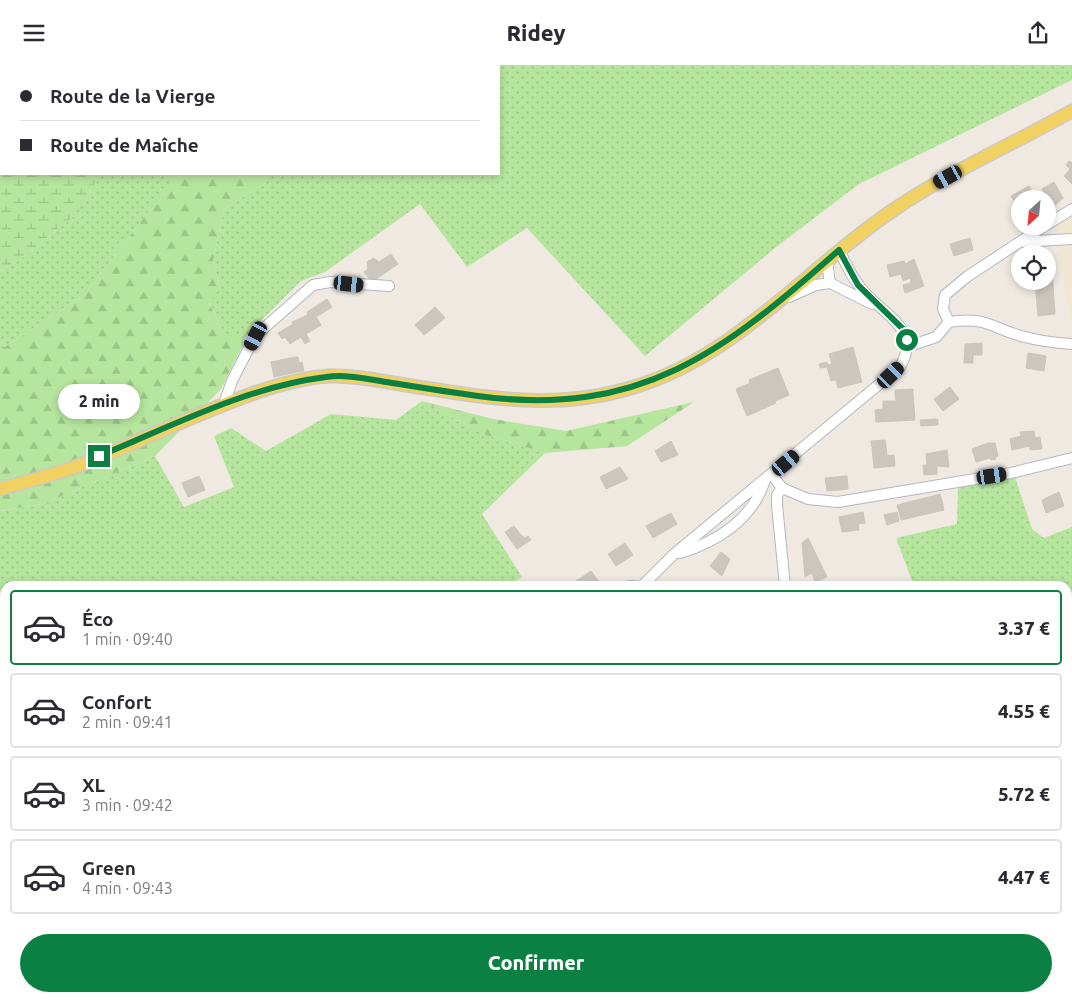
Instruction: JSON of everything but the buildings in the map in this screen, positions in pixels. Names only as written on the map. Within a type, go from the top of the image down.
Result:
[{"type":"main road","points":[[0,489],[63,471],[224,404],[277,387],[328,376],[361,378],[530,402],[583,399],[632,388],[663,377],[697,360],[733,338],[839,250],[888,213],[921,192],[1016,143],[1072,111]]},
{"type":"main road","points":[[1016,143],[1072,120]]},
{"type":"street","points":[[1056,219],[1072,209]]},
{"type":"street","points":[[949,322],[943,309],[945,295],[968,276],[1030,235]]},
{"type":"street","points":[[1019,242],[1072,239]]},
{"type":"street","points":[[647,581],[674,554],[769,478],[894,373],[907,355],[903,329],[858,285],[839,250]]},
{"type":"street","points":[[827,261],[830,283]]},
{"type":"street","points":[[224,404],[232,381],[256,336],[313,285],[330,282],[389,286]]},
{"type":"street","points":[[777,303],[816,285],[830,283],[878,306]]},
{"type":"street","points":[[907,347],[936,337],[949,322],[969,319],[992,323],[1024,337],[1072,344]]},
{"type":"street","points":[[769,478],[782,488],[808,499],[838,502],[1011,473],[1072,457]]},
{"type":"street","points":[[674,554],[704,546],[739,522],[760,496],[769,478]]},
{"type":"street","points":[[782,488],[777,495],[777,505],[785,581]]},
{"type":"shaded area","points":[[1072,215],[1072,325],[1056,235],[1056,224]]},
{"type":"green space","points":[[500,65],[1072,65],[1072,80],[859,184],[775,248],[645,356],[527,228],[467,267],[420,204],[325,272],[301,281],[243,338],[225,336],[209,302],[220,288],[213,261],[224,209],[263,184],[269,175],[500,175]]},
{"type":"green space","points":[[0,175],[99,175],[80,211],[18,261],[0,270]]},
{"type":"green space","points":[[99,175],[170,175],[170,189],[149,211],[83,296],[0,350],[0,270],[18,261],[80,211]]},
{"type":"green space","points":[[170,175],[269,175],[263,184],[224,209],[213,261],[220,288],[209,303],[225,335],[243,338],[243,345],[221,389],[155,456],[43,504],[0,511],[0,350],[83,296],[149,211],[170,189]]},
{"type":"green space","points":[[422,401],[483,434],[545,453],[482,514],[522,577],[516,581],[0,581],[0,511],[43,504],[155,456],[184,507],[234,487],[214,436],[231,428],[266,451],[331,414],[396,420]]},
{"type":"green space","points":[[422,401],[493,419],[566,431],[694,402],[627,446],[545,453],[483,434]]},
{"type":"green space","points":[[1015,477],[1032,529],[1044,538],[1072,527],[1072,581],[912,581],[896,538],[957,524],[958,488]]},
{"type":"route","points":[[99,456],[240,398],[277,387],[328,376],[361,378],[530,402],[583,399],[632,388],[663,377],[697,360],[733,338],[839,250],[858,285],[903,329],[907,340]]}]
